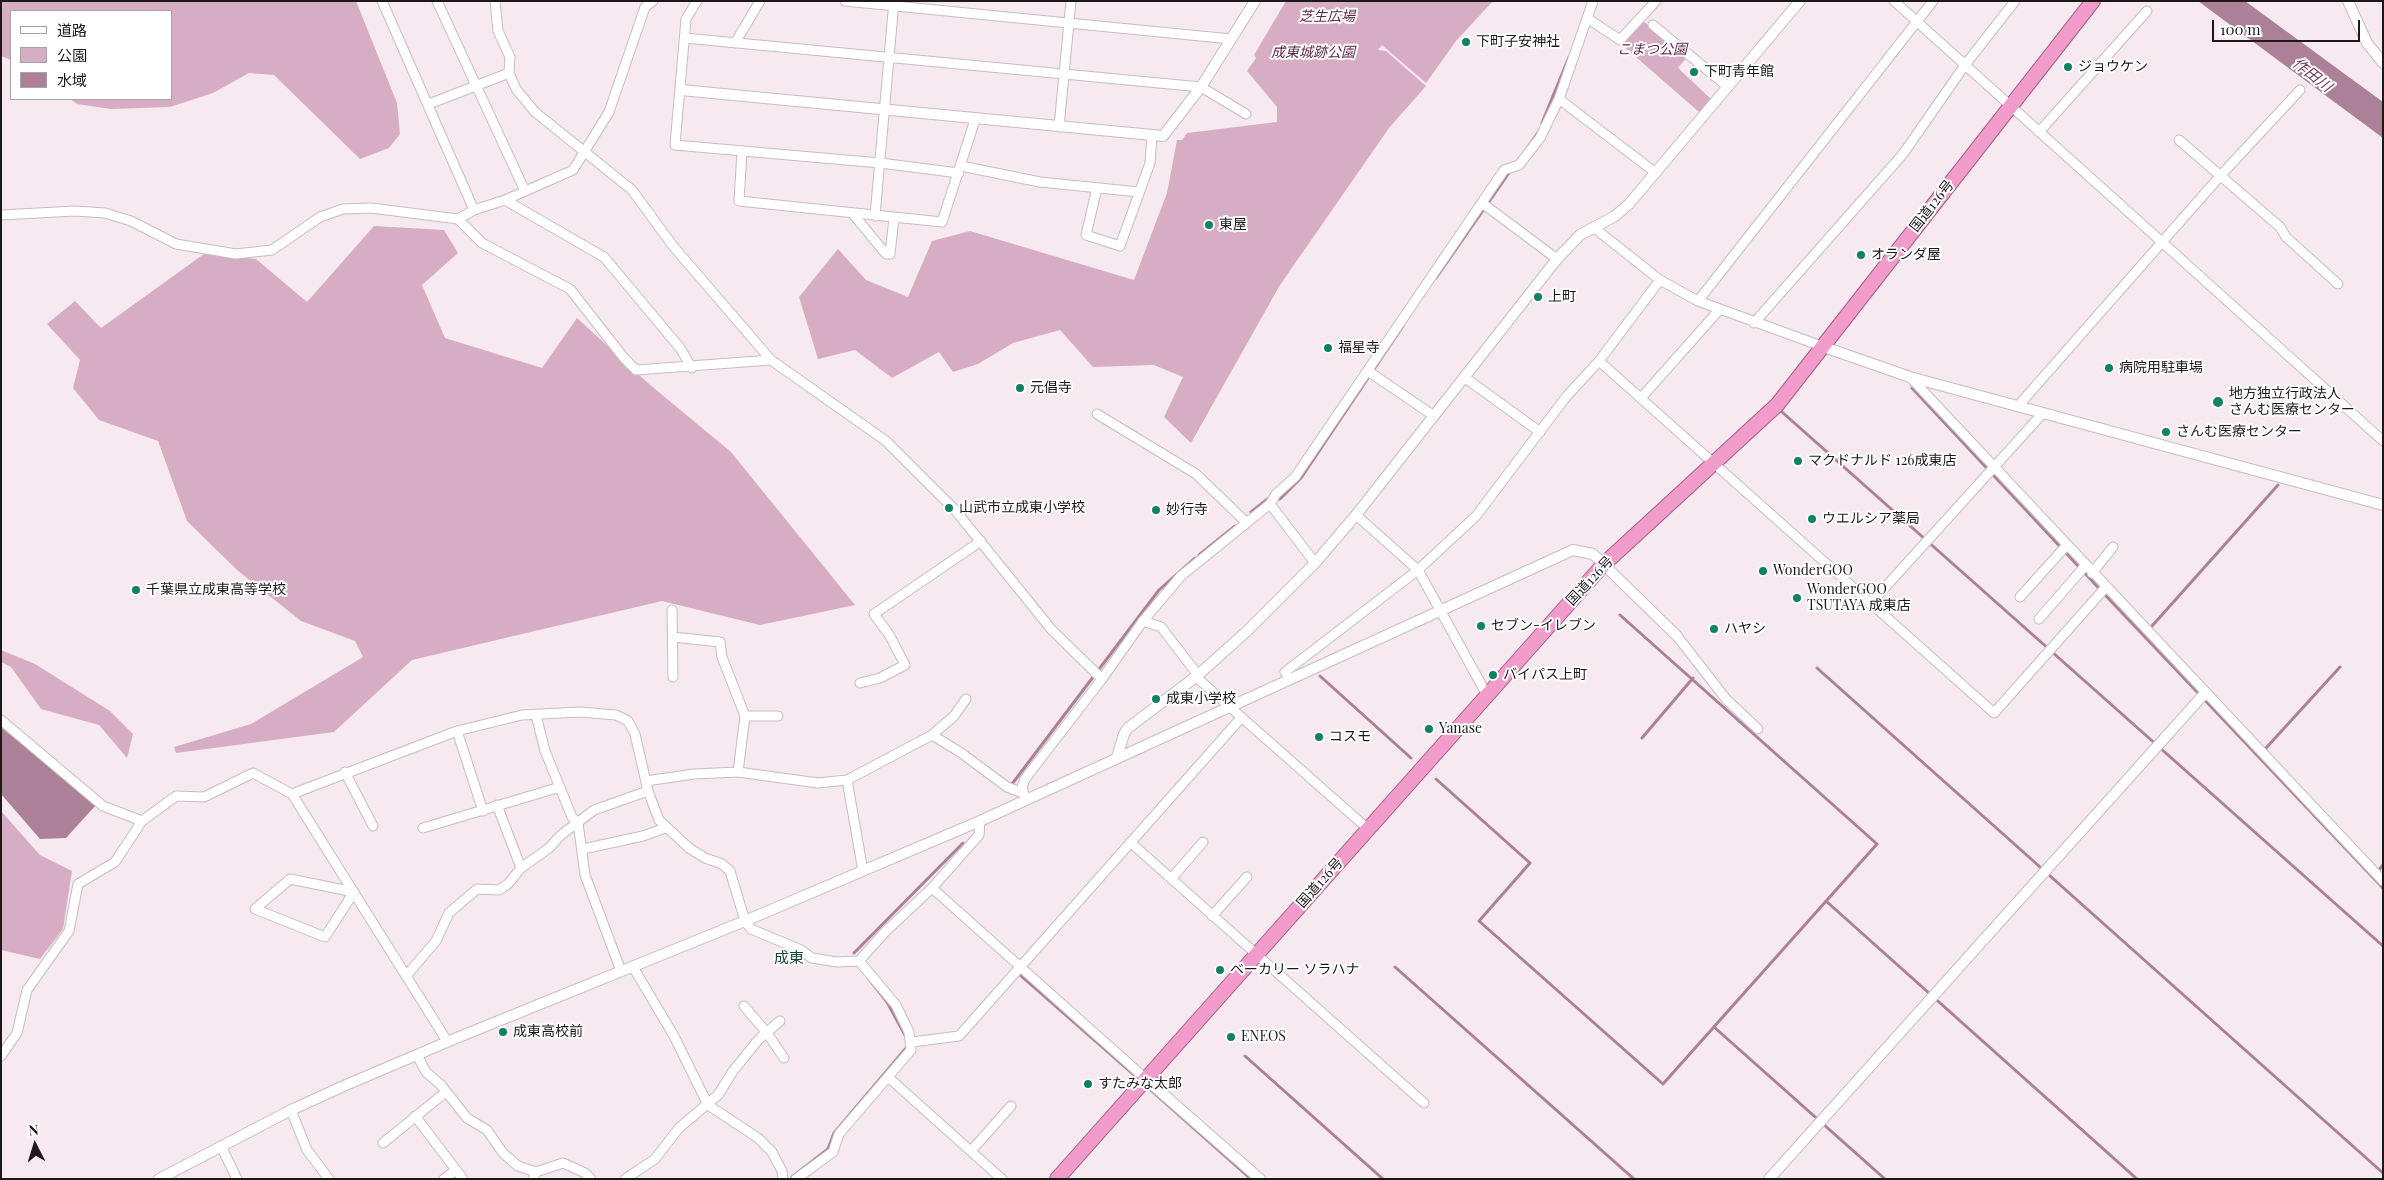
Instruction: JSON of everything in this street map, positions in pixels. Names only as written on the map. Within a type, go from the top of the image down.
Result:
[{"type":"highway","name":"国道126号","points":[[1057,1179],[1604,564],[1777,405],[1824,348],[2093,1]]},
{"type":"street","points":[[382,1],[429,104],[474,210]]},
{"type":"street","points":[[437,1],[525,191]]},
{"type":"street","points":[[495,1],[498,30],[510,57],[509,74],[516,89],[535,112],[632,190],[672,246],[771,360],[886,441],[955,510],[1050,629],[1099,676]]},
{"type":"street","points":[[1,216],[74,211],[105,213],[131,221],[176,244],[236,254],[272,250],[320,217],[343,209],[372,208],[458,219],[474,210],[505,200],[573,170],[580,161],[583,150],[609,112],[645,7],[653,1]]},
{"type":"street","points":[[697,1],[686,20],[676,145],[960,170],[1040,182],[1139,192]]},
{"type":"street","points":[[735,43],[760,1]]},
{"type":"street","points":[[845,1],[893,3],[1231,39]]},
{"type":"street","points":[[1059,127],[1071,1]]},
{"type":"street","points":[[681,90],[885,112],[1163,136],[1201,87],[1255,1]]},
{"type":"street","points":[[1024,796],[1025,779],[1099,676],[1181,576],[1247,523],[1295,478],[1370,372],[1508,169],[1517,166],[1540,138],[1559,99],[1593,1]]},
{"type":"street","points":[[1587,18],[1620,40],[1656,1]]},
{"type":"street","points":[[1117,757],[1124,734],[1128,728],[1197,676],[1246,632],[1315,563],[1356,514],[1557,259],[1580,235],[1615,216],[1629,204],[1800,1]]},
{"type":"street","points":[[1894,1],[2383,441]]},
{"type":"street","points":[[1698,301],[1932,1]]},
{"type":"street","points":[[1754,323],[1903,154],[1965,65],[2015,1]]},
{"type":"street","points":[[2348,1],[2367,43],[2383,63]]},
{"type":"street","points":[[874,216],[885,112],[893,3]]},
{"type":"street","points":[[2039,132],[2147,11]]},
{"type":"street","points":[[1653,25],[1728,86]]},
{"type":"street","points":[[685,38],[1201,87],[1246,114]]},
{"type":"street","points":[[429,104],[509,74]]},
{"type":"street","points":[[2018,406],[2220,175],[2300,90]]},
{"type":"street","points":[[1559,99],[1656,172]]},
{"type":"street","points":[[742,151],[739,201],[942,222],[975,120]]},
{"type":"street","points":[[1097,188],[1086,234],[1120,246],[1150,163],[1152,135]]},
{"type":"street","points":[[2179,140],[2280,227],[2286,237],[2338,284]]},
{"type":"street","points":[[505,200],[604,257],[680,348],[692,368]]},
{"type":"street","points":[[1485,205],[1557,259]]},
{"type":"street","points":[[853,214],[886,254],[890,254],[894,218]]},
{"type":"street","points":[[458,219],[482,243],[570,288],[624,358],[636,370],[692,368],[771,360]]},
{"type":"street","points":[[1593,227],[1660,280],[1698,301],[1824,348],[1910,377],[2381,501]]},
{"type":"street","points":[[1290,679],[1285,672],[1418,570],[1476,516],[1566,397],[1599,361],[1660,280]]},
{"type":"street","points":[[1641,398],[1720,309]]},
{"type":"street","points":[[1599,361],[1870,604],[1994,712],[2106,587]]},
{"type":"street","points":[[1370,372],[1434,416]]},
{"type":"street","points":[[1464,377],[1540,432]]},
{"type":"street","points":[[1910,377],[2066,546],[2383,881]]},
{"type":"street","points":[[1870,604],[2043,413]]},
{"type":"street","points":[[1098,414],[1196,474],[1247,523]]},
{"type":"street","points":[[1272,501],[1315,563]]},
{"type":"street","points":[[1356,514],[1418,570],[1487,694]]},
{"type":"street","points":[[860,683],[880,678],[905,664],[890,636],[874,614],[981,541]]},
{"type":"street","points":[[2020,597],[2066,546]]},
{"type":"street","points":[[2039,619],[2088,569],[2113,547]]},
{"type":"street","points":[[159,1179],[292,1110],[447,1042],[745,921],[980,821],[1024,796],[1229,707],[1573,550],[1593,554],[1604,564],[1676,636],[1726,700],[1758,729]]},
{"type":"street","points":[[672,610],[673,678]]},
{"type":"street","points":[[1143,622],[1161,627],[1197,676],[1241,718],[1368,829]]},
{"type":"street","points":[[672,637],[720,642],[722,657],[746,716],[738,772]]},
{"type":"street","points":[[1769,1179],[2205,693]]},
{"type":"street","points":[[646,780],[694,774],[738,772],[818,783],[847,780],[932,735],[954,716],[966,699]]},
{"type":"street","points":[[292,794],[345,772],[457,731],[522,715],[580,712],[616,715],[628,721],[635,734],[648,791],[665,828],[688,848],[705,858],[722,864],[730,872],[745,921],[751,929],[822,961],[859,961],[884,933],[932,888],[979,835],[980,821]]},
{"type":"street","points":[[536,715],[545,751],[572,817],[578,824],[583,849],[585,876],[622,971]]},
{"type":"street","points":[[746,716],[778,716]]},
{"type":"street","points":[[912,1042],[960,1036],[1241,718]]},
{"type":"street","points":[[1,720],[103,806],[142,821]]},
{"type":"street","points":[[457,731],[482,811]]},
{"type":"street","points":[[932,735],[960,752],[1007,787],[1024,796]]},
{"type":"street","points":[[345,772],[373,826]]},
{"type":"street","points":[[1,1056],[17,1033],[27,990],[69,931],[78,884],[115,862],[142,821],[176,796],[204,797],[253,773],[292,794],[447,1042]]},
{"type":"street","points":[[847,780],[863,871]]},
{"type":"street","points":[[423,828],[560,787]]},
{"type":"street","points":[[406,976],[436,941],[449,913],[477,888],[499,890],[508,884],[520,868],[549,848],[561,835],[594,810],[648,791]]},
{"type":"street","points":[[497,805],[520,868]]},
{"type":"street","points":[[583,849],[642,836],[665,828]]},
{"type":"street","points":[[1130,842],[1256,956],[1424,1103]]},
{"type":"street","points":[[1171,879],[1204,842]]},
{"type":"street","points":[[1212,916],[1247,877]]},
{"type":"street","points":[[290,879],[354,892],[324,937],[255,909],[290,879]]},
{"type":"street","points":[[932,888],[1260,1179]]},
{"type":"street","points":[[796,1179],[833,1152],[839,1134],[912,1050],[912,1042],[896,1006],[859,961]]},
{"type":"street","points":[[633,967],[674,1036],[708,1105],[758,1138],[772,1152],[782,1171],[783,1179]]},
{"type":"street","points":[[744,1006],[767,1033],[784,1058]]},
{"type":"street","points":[[625,1179],[656,1159],[679,1128],[708,1105],[759,1039],[780,1021]]},
{"type":"street","points":[[417,1055],[426,1072],[446,1092],[467,1118],[487,1130],[494,1142],[518,1166],[534,1175],[562,1163],[585,1173],[591,1179]]},
{"type":"street","points":[[888,1078],[1002,1179]]},
{"type":"street","points":[[383,1143],[446,1092]]},
{"type":"street","points":[[971,1151],[1011,1106]]},
{"type":"street","points":[[292,1110],[307,1150],[329,1179]]},
{"type":"street","points":[[415,1116],[463,1179]]},
{"type":"street","points":[[220,1146],[237,1179]]},
{"type":"street","points":[[444,1179],[456,1170]]},
{"type":"green space","points":[[1,1],[356,1],[397,103],[400,134],[389,148],[360,159],[274,75],[249,73],[213,93],[170,107],[111,109],[77,104],[71,100],[172,100],[172,10],[10,10],[10,60],[1,56]]},
{"type":"green space","points":[[1286,1],[1493,1],[1456,41],[1426,83],[1382,45],[1378,50],[1386,51],[1426,86],[1389,128],[1280,285],[1191,443],[1164,417],[1183,377],[1154,365],[1093,367],[1060,330],[1013,343],[978,364],[953,372],[939,352],[892,378],[855,350],[818,359],[799,297],[838,249],[866,280],[908,297],[932,241],[970,231],[1134,280],[1167,193],[1177,140],[1182,140],[1187,133],[1277,122],[1277,107],[1247,71],[1256,58],[1254,55]]},
{"type":"green space","name":"こまつ公園","points":[[1642,20],[1687,57],[1678,68],[1711,99],[1699,112],[1621,44]]},
{"type":"green space","points":[[374,226],[444,230],[458,253],[422,285],[445,338],[542,368],[577,318],[649,384],[731,452],[855,605],[760,625],[662,601],[412,660],[334,732],[176,753],[174,747],[251,724],[363,657],[355,641],[301,621],[237,570],[187,521],[158,441],[99,420],[73,388],[80,360],[47,324],[75,301],[101,328],[204,254],[256,259],[307,302]]},
{"type":"green space","points":[[1,650],[35,664],[110,711],[133,734],[127,758],[99,725],[41,709],[11,667],[1,662]]},
{"type":"green space","points":[[1,811],[40,855],[72,871],[63,929],[40,959],[1,950]]},
{"type":"water","name":"作田川","points":[[2198,1],[2245,1],[2383,102],[2383,138]]},
{"type":"water","points":[[1,727],[96,805],[66,838],[40,839],[1,794]]},
{"type":"waterway","points":[[1542,123],[1569,57]]},
{"type":"waterway","points":[[1525,151],[1539,131]]},
{"type":"waterway","points":[[1436,278],[1511,170]]},
{"type":"waterway","points":[[1251,512],[1269,498],[1280,499],[1301,478],[1403,326]]},
{"type":"waterway","points":[[1912,388],[2383,888]]},
{"type":"waterway","points":[[1782,412],[2383,946]]},
{"type":"waterway","points":[[2152,626],[2278,485]]},
{"type":"waterway","points":[[1199,555],[1235,526]]},
{"type":"waterway","points":[[1012,784],[1159,590],[1195,558]]},
{"type":"waterway","points":[[1436,779],[1530,863],[1479,921],[1663,1084],[1877,844],[1620,615]]},
{"type":"waterway","points":[[2266,748],[2340,667]]},
{"type":"waterway","points":[[1817,668],[2383,1173]]},
{"type":"waterway","points":[[1320,676],[1411,758]]},
{"type":"waterway","points":[[1642,738],[1693,678]]},
{"type":"waterway","points":[[854,953],[963,843]]},
{"type":"waterway","points":[[2376,873],[2383,865]]},
{"type":"waterway","points":[[1826,901],[2137,1179]]},
{"type":"waterway","points":[[1395,967],[1634,1179]]},
{"type":"waterway","points":[[1018,973],[1140,1080]]},
{"type":"waterway","points":[[869,979],[887,1002],[906,1037]]},
{"type":"waterway","points":[[1714,1027],[1885,1179]]},
{"type":"waterway","points":[[792,1177],[828,1149],[834,1133],[907,1047],[907,1043]]},
{"type":"waterway","points":[[1245,1056],[1383,1179]]},
{"type":"waterway","points":[[1145,1085],[1251,1179]]},
{"type":"place","name":"下町子安神社","points":[[1466,42]]},
{"type":"place","name":"ジョウケン","points":[[2068,67]]},
{"type":"place","name":"下町青年館","points":[[1694,72]]},
{"type":"place","name":"東屋","points":[[1209,225]]},
{"type":"place","name":"オランダ屋","points":[[1861,255]]},
{"type":"place","name":"上町","points":[[1538,297]]},
{"type":"place","name":"福星寺","points":[[1328,348]]},
{"type":"place","name":"病院用駐車場","points":[[2109,368]]},
{"type":"place","name":"元倡寺","points":[[1020,388]]},
{"type":"place","name":"地方独立行政法人 さんむ医療センター","points":[[2218,402]]},
{"type":"place","name":"さんむ医療センター","points":[[2166,432]]},
{"type":"place","name":"マクドナルド 126成東店","points":[[1798,461]]},
{"type":"place","name":"山武市立成東小学校","points":[[949,508]]},
{"type":"place","name":"妙行寺","points":[[1156,510]]},
{"type":"place","name":"ウエルシア薬局","points":[[1812,519]]},
{"type":"place","name":"WonderGOO","points":[[1763,571]]},
{"type":"place","name":"千葉県立成東高等学校","points":[[136,590]]},
{"type":"place","name":"WonderGOO TSUTAYA 成東店","points":[[1797,598]]},
{"type":"place","name":"セブン-イレブン","points":[[1481,626]]},
{"type":"place","name":"ハヤシ","points":[[1714,629]]},
{"type":"place","name":"バイパス上町","points":[[1493,675]]},
{"type":"place","name":"成東小学校","points":[[1156,699]]},
{"type":"place","name":"Yanase","points":[[1429,729]]},
{"type":"place","name":"コスモ","points":[[1319,737]]},
{"type":"place","name":"ベーカリー ソラハナ","points":[[1220,970]]},
{"type":"place","name":"成東高校前","points":[[503,1032]]},
{"type":"place","name":"ENEOS","points":[[1231,1037]]},
{"type":"place","name":"すたみな太郎","points":[[1088,1084]]},
{"type":"district","name":"成東","points":[[789,958]]},
{"type":"park label","name":"芝生広場","points":[[1327,17]]},
{"type":"park label","name":"成東城跡公園","points":[[1313,53]]}]
